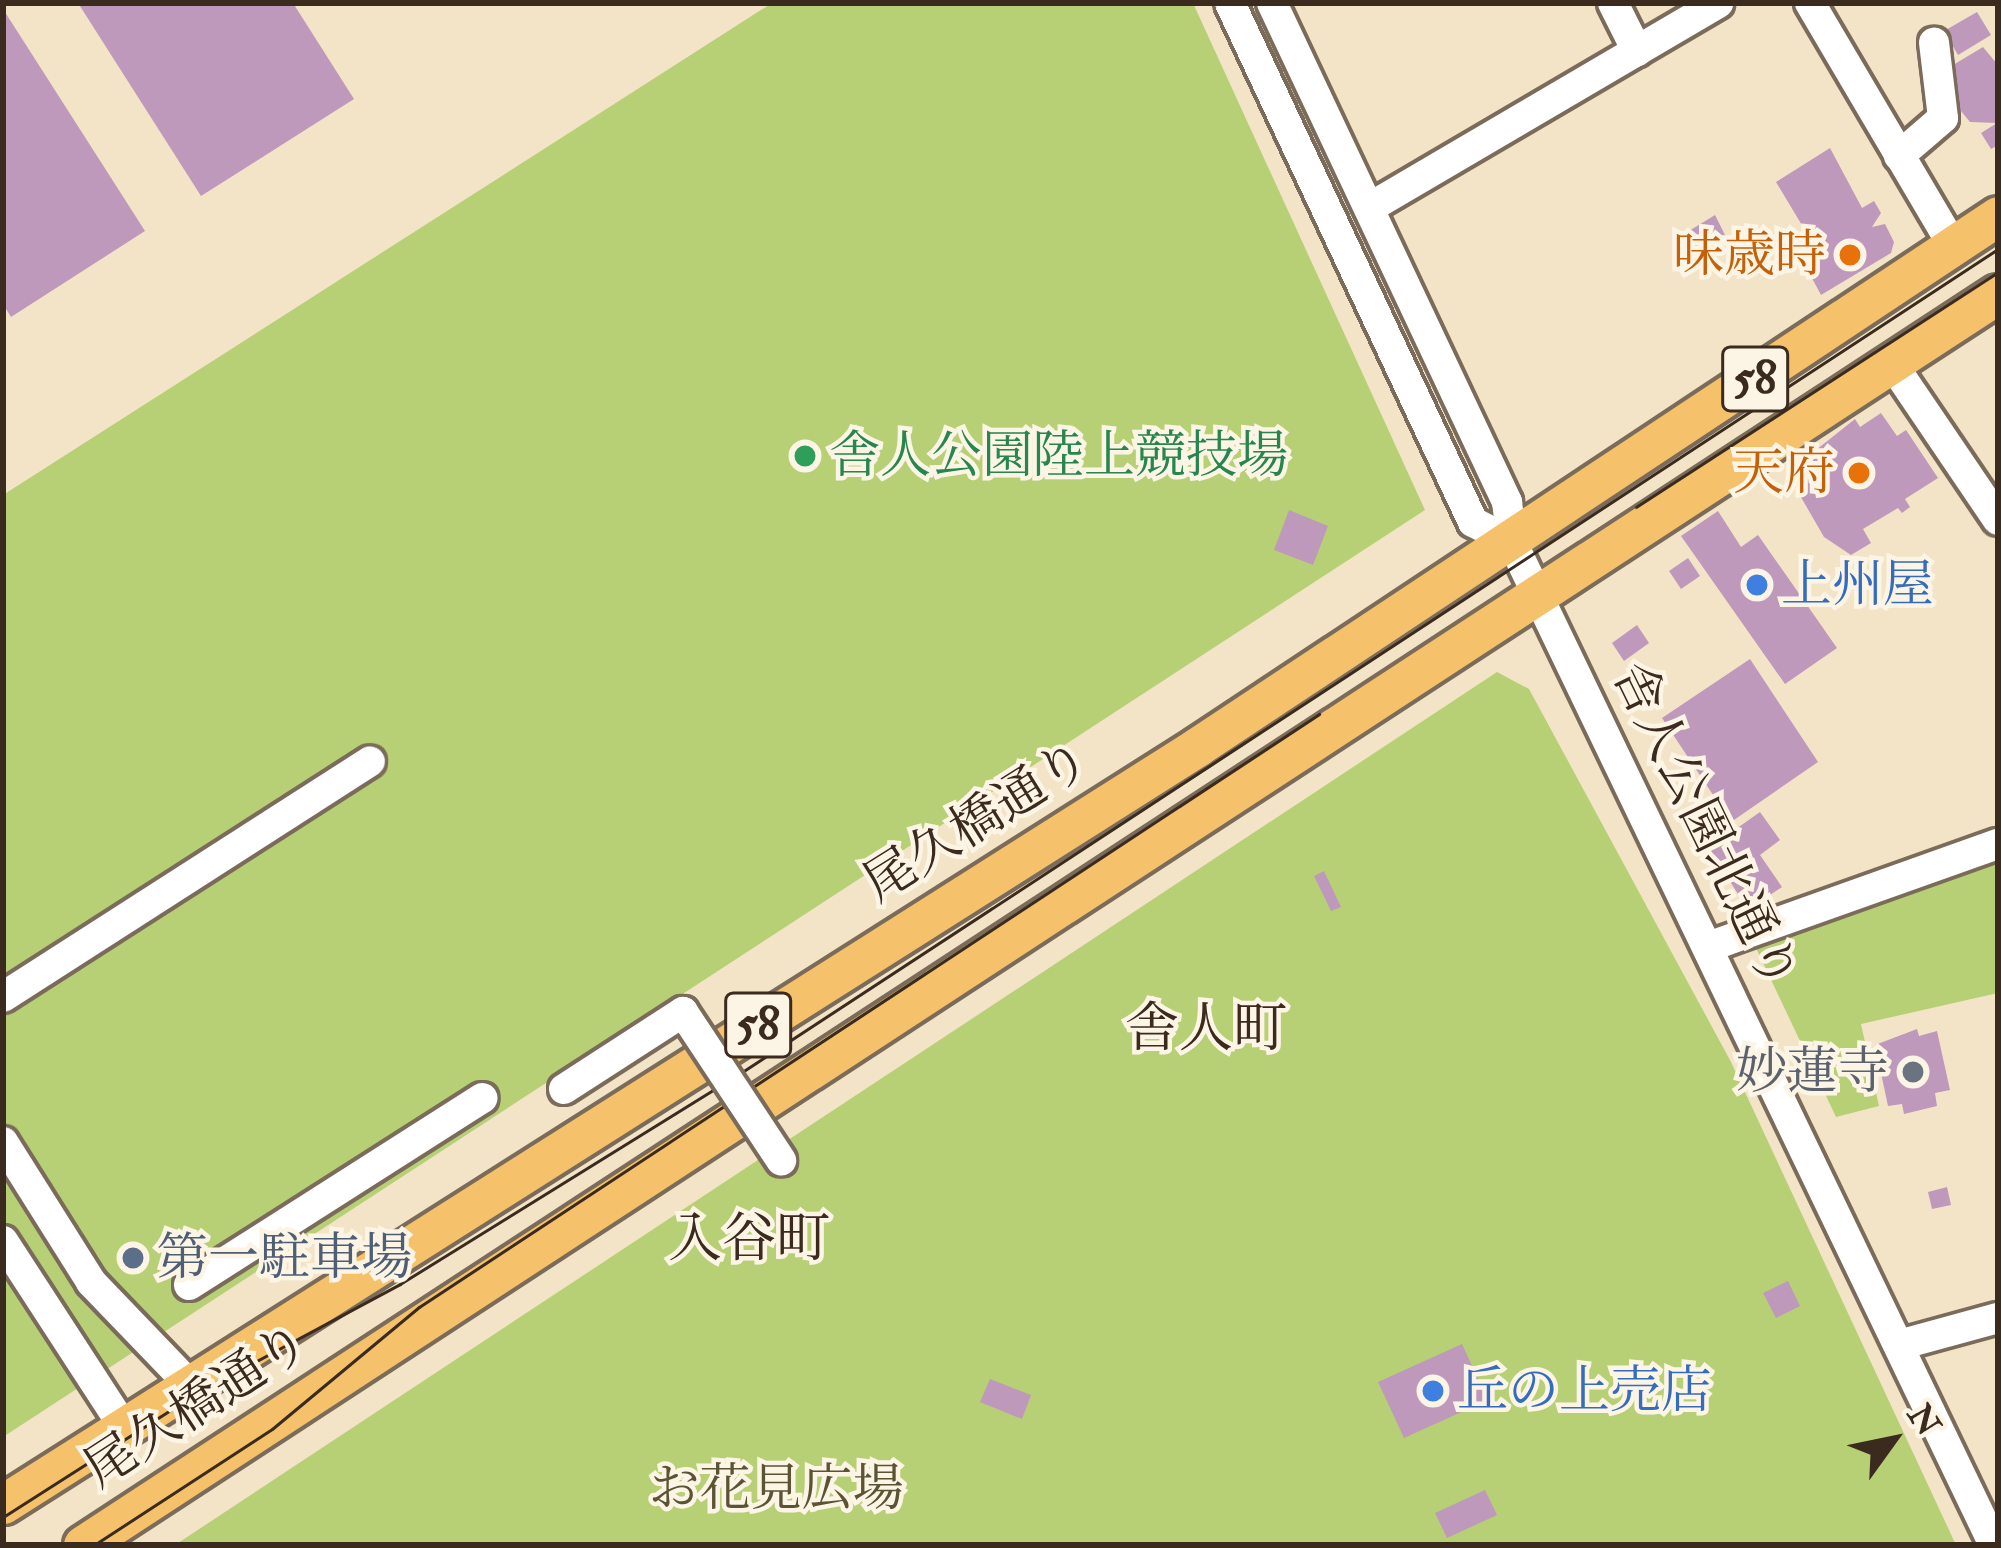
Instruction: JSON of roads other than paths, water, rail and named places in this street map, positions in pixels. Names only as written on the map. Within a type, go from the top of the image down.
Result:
[{"type":"main road","name":"尾久橋通り","points":[[3,1504],[1512,542],[1998,217]]},
{"type":"main road","name":"尾久橋通り","points":[[83,1545],[1998,295]]},
{"type":"street","name":"舎人公園北通り","points":[[1230,3],[1473,522],[1512,542]]},
{"type":"street","name":"舎人公園北通り","points":[[1272,3],[1507,502],[1512,542],[1712,946],[1994,1545]]},
{"type":"street","points":[[1613,3],[1637,51]]},
{"type":"street","points":[[1369,208],[1718,3]]},
{"type":"street","points":[[1810,3],[1953,246]]},
{"type":"street","points":[[1899,156],[1943,118],[1934,43]]},
{"type":"street","points":[[1893,364],[1998,520]]},
{"type":"street","points":[[3,997],[370,761]]},
{"type":"street","points":[[1712,946],[1998,844]]},
{"type":"street","points":[[564,1089],[683,1012],[781,1160]]},
{"type":"street","points":[[189,1285],[484,1098]]},
{"type":"street","points":[[3,1142],[91,1282],[190,1385]]},
{"type":"street","points":[[3,1241],[123,1426]]},
{"type":"street","points":[[1900,1345],[1998,1318]]},
{"type":"tram line","points":[[3,1517],[195,1394],[400,1284],[739,1074],[1998,249]]},
{"type":"tram line","points":[[1636,507],[1998,272]]},
{"type":"tram line","points":[[94,1545],[272,1429],[419,1307],[1319,714]]},
{"type":"place","name":"味歳時","points":[[1850,255]]},
{"type":"place","name":"舎人公園陸上競技場","points":[[805,456]]},
{"type":"place","name":"天府","points":[[1859,473]]},
{"type":"place","name":"上州屋","points":[[1757,585]]},
{"type":"place","name":"妙蓮寺","points":[[1913,1072]]},
{"type":"place","name":"第一駐車場","points":[[133,1258]]},
{"type":"place","name":"丘の上売店","points":[[1433,1391]]},
{"type":"district","name":"舎人町","points":[[1206,1029]]},
{"type":"district","name":"入谷町","points":[[749,1239]]},
{"type":"park label","name":"お花見広場","points":[[776,1489]]}]
